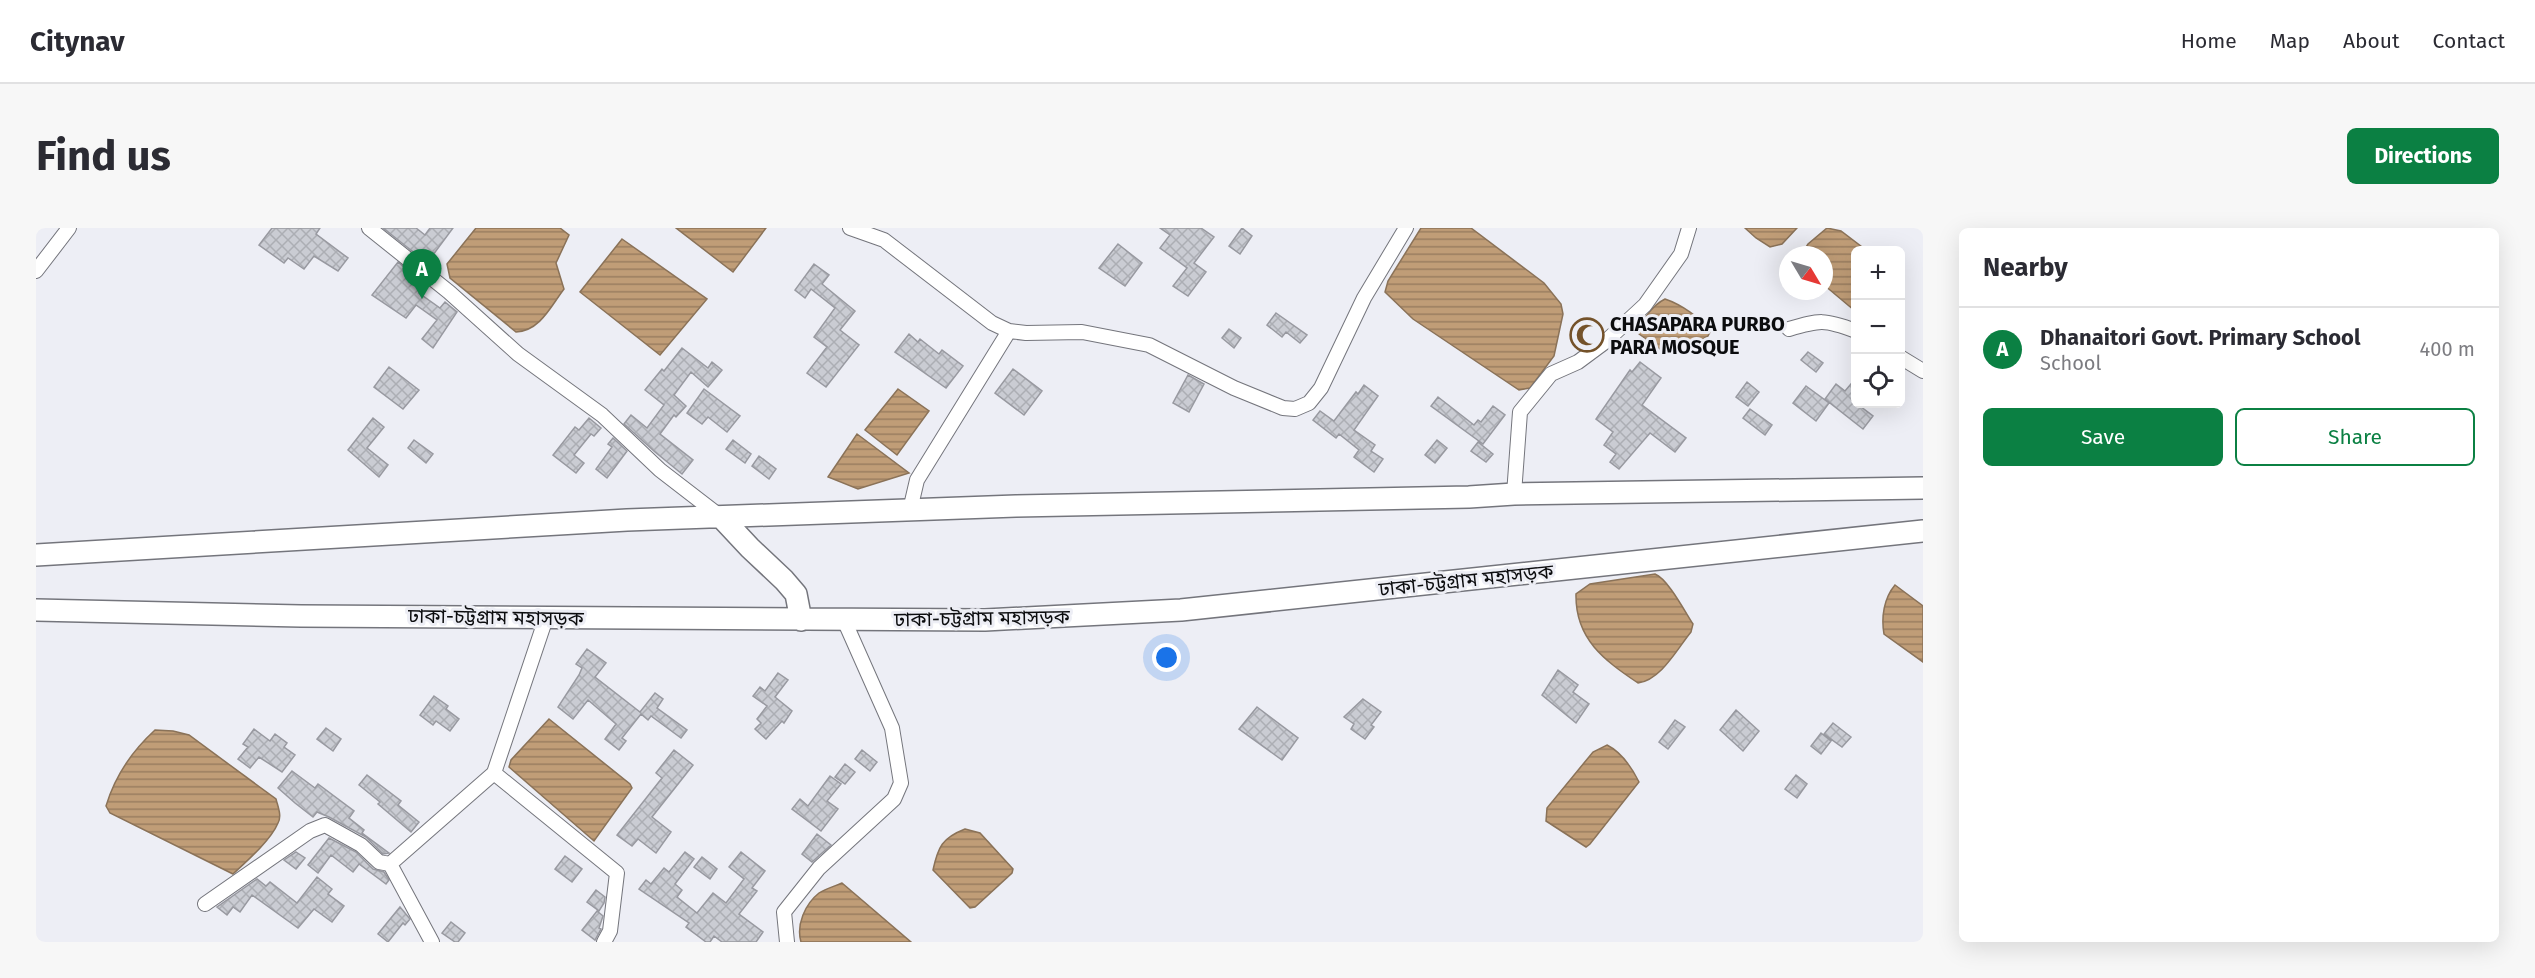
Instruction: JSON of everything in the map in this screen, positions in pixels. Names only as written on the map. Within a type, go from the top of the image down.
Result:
[{"type":"highway","points":[[36,555],[615,520],[1514,494],[1923,488]]},
{"type":"highway","points":[[721,517],[795,594],[801,620]]},
{"type":"highway","name":"ঢাকা-চট্টগ্রাম মহাসড়ক","points":[[36,610],[546,618],[986,620],[1180,610],[1923,531]]},
{"type":"street","points":[[36,271],[69,228]]},
{"type":"street","points":[[369,228],[449,292],[518,354],[602,415],[660,470],[721,517]]},
{"type":"street","points":[[850,228],[884,240],[992,323],[1010,331],[1082,332],[1149,345],[1234,388],[1283,408],[1295,409],[1309,403],[1321,388],[1364,298],[1406,228]]},
{"type":"street","points":[[1514,494],[1520,412],[1551,374],[1587,356],[1644,305],[1681,254],[1689,228]]},
{"type":"street","points":[[1789,329],[1819,320],[1831,321],[1851,329]]},
{"type":"street","points":[[910,510],[917,480],[1010,331]]},
{"type":"street","points":[[1905,360],[1923,371]]},
{"type":"street","points":[[390,864],[494,773],[546,618]]},
{"type":"street","points":[[787,942],[784,912],[819,868],[894,799],[901,783],[892,728],[844,620]]},
{"type":"street","points":[[494,773],[616,873],[610,931],[604,942]]},
{"type":"street","points":[[205,904],[300,837],[325,825],[361,845],[379,862],[390,864]]},
{"type":"street","points":[[390,864],[432,942]]},
{"type":"shaded area","points":[[476,228],[560,228],[569,235],[556,263],[564,289],[544,316],[532,327],[516,332],[450,278],[447,264]]},
{"type":"shaded area","points":[[676,228],[766,228],[733,272]]},
{"type":"shaded area","points":[[1421,228],[1471,228],[1544,283],[1561,304],[1563,314],[1554,356],[1530,388],[1519,390],[1413,319],[1385,292],[1388,281]]},
{"type":"shaded area","points":[[1745,228],[1797,228],[1782,244],[1770,247]]},
{"type":"shaded area","points":[[1827,228],[1841,231],[1861,246],[1851,246],[1851,308],[1833,293],[1833,246],[1807,246]]},
{"type":"shaded area","points":[[622,239],[707,299],[660,355],[580,292]]},
{"type":"shaded area","points":[[1665,299],[1690,312],[1710,332],[1708,336],[1676,356],[1663,351],[1639,334],[1648,314]]},
{"type":"shaded area","points":[[898,389],[929,411],[897,455],[865,430]]},
{"type":"shaded area","points":[[857,434],[909,473],[858,489],[828,477]]},
{"type":"shaded area","points":[[1655,574],[1671,589],[1693,624],[1691,632],[1661,670],[1646,681],[1638,683],[1603,657],[1586,636],[1580,624],[1576,594],[1590,584]]},
{"type":"shaded area","points":[[1895,585],[1923,606],[1923,662],[1884,634],[1884,608]]},
{"type":"shaded area","points":[[549,719],[632,788],[594,841],[509,767],[511,760]]},
{"type":"shaded area","points":[[155,730],[189,735],[276,799],[280,817],[275,830],[233,874],[110,813],[106,806],[114,784],[125,765]]},
{"type":"shaded area","points":[[1607,745],[1626,761],[1639,782],[1586,847],[1546,821],[1547,808],[1593,752]]},
{"type":"shaded area","points":[[965,829],[980,833],[1013,869],[1012,873],[975,907],[970,908],[933,870],[942,844]]},
{"type":"shaded area","points":[[842,883],[911,942],[801,942],[801,922],[810,903],[819,893]]},
{"type":"building","points":[[272,228],[320,228],[316,234],[348,258],[338,271],[314,256],[304,269],[288,258],[284,263],[259,245]]},
{"type":"building","points":[[383,228],[416,228],[425,235],[430,228],[453,228],[427,263]]},
{"type":"building","points":[[1160,228],[1201,228],[1214,237],[1194,263],[1206,272],[1188,296],[1173,286],[1187,268],[1160,248],[1170,235]]},
{"type":"building","points":[[1242,228],[1252,236],[1240,254],[1229,246]]},
{"type":"building","points":[[1118,244],[1142,263],[1125,286],[1099,268]]},
{"type":"building","points":[[398,262],[425,285],[419,293],[440,308],[445,302],[457,312],[433,348],[422,339],[437,320],[416,305],[406,318],[372,295]]},
{"type":"building","points":[[814,264],[829,275],[822,284],[855,311],[840,330],[859,345],[826,387],[807,373],[827,347],[814,337],[835,308],[811,289],[805,298],[795,290]]},
{"type":"building","points":[[1276,313],[1307,335],[1300,343],[1286,332],[1282,337],[1267,325]]},
{"type":"building","name":"CHASAPARA PURBO PARA MOSQUE","points":[[1586,320],[1603,332],[1583,347],[1571,337]]},
{"type":"building","points":[[1229,329],[1241,338],[1234,348],[1222,338]]},
{"type":"building","points":[[909,334],[918,342],[920,339],[939,354],[942,350],[963,366],[946,388],[895,352]]},
{"type":"building","points":[[682,348],[708,368],[712,362],[722,370],[708,387],[691,372],[674,395],[686,406],[676,417],[674,415],[660,434],[693,460],[682,474],[624,424],[631,415],[647,428],[664,405],[645,390]]},
{"type":"building","points":[[1808,352],[1823,363],[1816,372],[1801,360]]},
{"type":"building","points":[[1640,362],[1661,378],[1642,405],[1686,438],[1675,452],[1650,433],[1619,469],[1610,462],[1616,454],[1604,445],[1613,432],[1596,419],[1630,370],[1632,372]]},
{"type":"building","points":[[389,367],[419,390],[403,409],[374,387]]},
{"type":"building","points":[[1013,369],[1042,391],[1024,415],[995,393]]},
{"type":"building","points":[[1188,375],[1204,384],[1189,412],[1173,403]]},
{"type":"building","points":[[1747,382],[1759,392],[1748,406],[1736,397]]},
{"type":"building","points":[[1836,384],[1845,391],[1851,384],[1851,408],[1862,408],[1873,416],[1863,429],[1825,399]]},
{"type":"building","points":[[1364,385],[1378,396],[1354,430],[1375,445],[1371,451],[1383,459],[1374,472],[1354,457],[1359,450],[1339,434],[1336,438],[1313,420],[1320,411],[1334,421]]},
{"type":"building","points":[[1806,386],[1829,403],[1816,421],[1793,403]]},
{"type":"building","points":[[704,389],[740,416],[727,432],[708,417],[702,424],[687,413]]},
{"type":"building","points":[[1438,397],[1474,425],[1478,420],[1481,422],[1493,406],[1505,415],[1483,444],[1431,406]]},
{"type":"building","points":[[1750,409],[1772,425],[1765,435],[1743,418]]},
{"type":"building","points":[[373,418],[384,427],[367,448],[388,465],[379,477],[348,450]]},
{"type":"building","points":[[589,418],[601,428],[594,436],[591,434],[574,455],[584,463],[576,473],[553,455],[575,427],[579,430]]},
{"type":"building","points":[[613,438],[627,451],[607,478],[596,469],[612,447],[608,444]]},
{"type":"building","points":[[414,440],[433,454],[426,463],[408,448]]},
{"type":"building","points":[[733,440],[751,454],[745,463],[726,449]]},
{"type":"building","points":[[1437,440],[1447,448],[1435,463],[1425,455]]},
{"type":"building","points":[[1478,442],[1493,454],[1486,462],[1471,451]]},
{"type":"building","points":[[759,456],[776,469],[769,479],[752,466]]},
{"type":"building","points":[[587,649],[606,663],[595,677],[640,712],[655,693],[663,699],[657,708],[687,730],[681,738],[651,716],[648,720],[641,714],[622,738],[626,741],[619,750],[605,739],[616,724],[588,700],[573,719],[558,707],[579,675],[582,668],[576,664]]},
{"type":"building","points":[[1558,670],[1578,685],[1573,692],[1589,704],[1576,723],[1542,695]]},
{"type":"building","points":[[778,673],[788,680],[775,697],[792,711],[784,723],[782,721],[766,739],[755,729],[761,723],[757,719],[767,706],[753,696],[760,687],[765,691]]},
{"type":"building","points":[[434,696],[448,706],[446,709],[459,719],[450,731],[436,721],[433,725],[420,715]]},
{"type":"building","points":[[1363,699],[1381,712],[1371,725],[1374,727],[1365,739],[1351,729],[1354,724],[1344,717]]},
{"type":"building","points":[[1257,707],[1298,738],[1282,760],[1239,729]]},
{"type":"building","points":[[1736,710],[1759,731],[1743,751],[1720,730]]},
{"type":"building","points":[[1675,720],[1685,727],[1668,749],[1659,742]]},
{"type":"building","points":[[1833,723],[1851,737],[1842,747],[1824,734]]},
{"type":"building","points":[[326,728],[341,739],[333,751],[317,739]]},
{"type":"building","points":[[254,729],[270,741],[275,734],[287,743],[284,747],[295,755],[282,772],[259,757],[250,768],[238,759],[248,747],[243,744]]},
{"type":"building","points":[[1821,733],[1831,741],[1821,754],[1811,746]]},
{"type":"building","points":[[674,750],[693,765],[652,817],[671,832],[656,853],[638,839],[632,846],[617,835],[662,778],[656,773]]},
{"type":"building","points":[[862,750],[877,762],[870,771],[855,759]]},
{"type":"building","points":[[845,764],[855,772],[845,784],[835,777]]},
{"type":"building","points":[[292,771],[315,788],[318,784],[354,811],[349,818],[364,830],[362,833],[389,853],[383,854],[366,837],[329,817],[317,812],[313,817],[295,803],[278,788]]},
{"type":"building","points":[[367,775],[401,801],[398,805],[419,822],[411,832],[359,785]]},
{"type":"building","points":[[1796,775],[1807,784],[1797,798],[1785,789]]},
{"type":"building","points":[[830,776],[841,784],[827,801],[838,809],[821,831],[792,809],[800,799],[808,806]]},
{"type":"building","points":[[817,834],[831,845],[812,862],[802,854]]},
{"type":"building","points":[[329,838],[356,852],[373,869],[384,872],[389,880],[386,884],[359,864],[353,872],[331,855],[318,873],[308,865]]},
{"type":"building","points":[[296,852],[305,858],[296,869],[284,860]]},
{"type":"building","points":[[685,852],[694,859],[675,884],[682,890],[677,897],[697,913],[713,893],[726,903],[744,879],[729,867],[741,852],[765,871],[752,888],[757,891],[739,914],[763,932],[756,942],[722,942],[714,936],[710,942],[706,942],[686,927],[689,923],[639,889],[646,880],[651,884],[664,868],[669,872]]},
{"type":"building","points":[[565,856],[582,869],[572,882],[555,869]]},
{"type":"building","points":[[702,857],[717,869],[710,879],[694,867]]},
{"type":"building","points":[[317,877],[332,889],[328,894],[344,906],[332,922],[314,909],[298,928],[252,895],[240,912],[233,907],[227,915],[217,907],[257,879],[266,886],[270,882],[297,903]]},
{"type":"building","points":[[596,890],[605,897],[599,911],[587,902]]},
{"type":"building","points":[[400,907],[410,919],[405,925],[403,923],[388,942],[378,934]]},
{"type":"building","points":[[597,911],[603,916],[599,928],[601,929],[595,940],[582,930]]},
{"type":"building","points":[[451,922],[465,933],[458,942],[442,933]]},
{"type":"place","name":"Dhanaitori Govt. Primary School","points":[[422,299]]},
{"type":"place","name":"CHASAPARA PURBO PARA MOSQUE","points":[[1587,335]]}]
